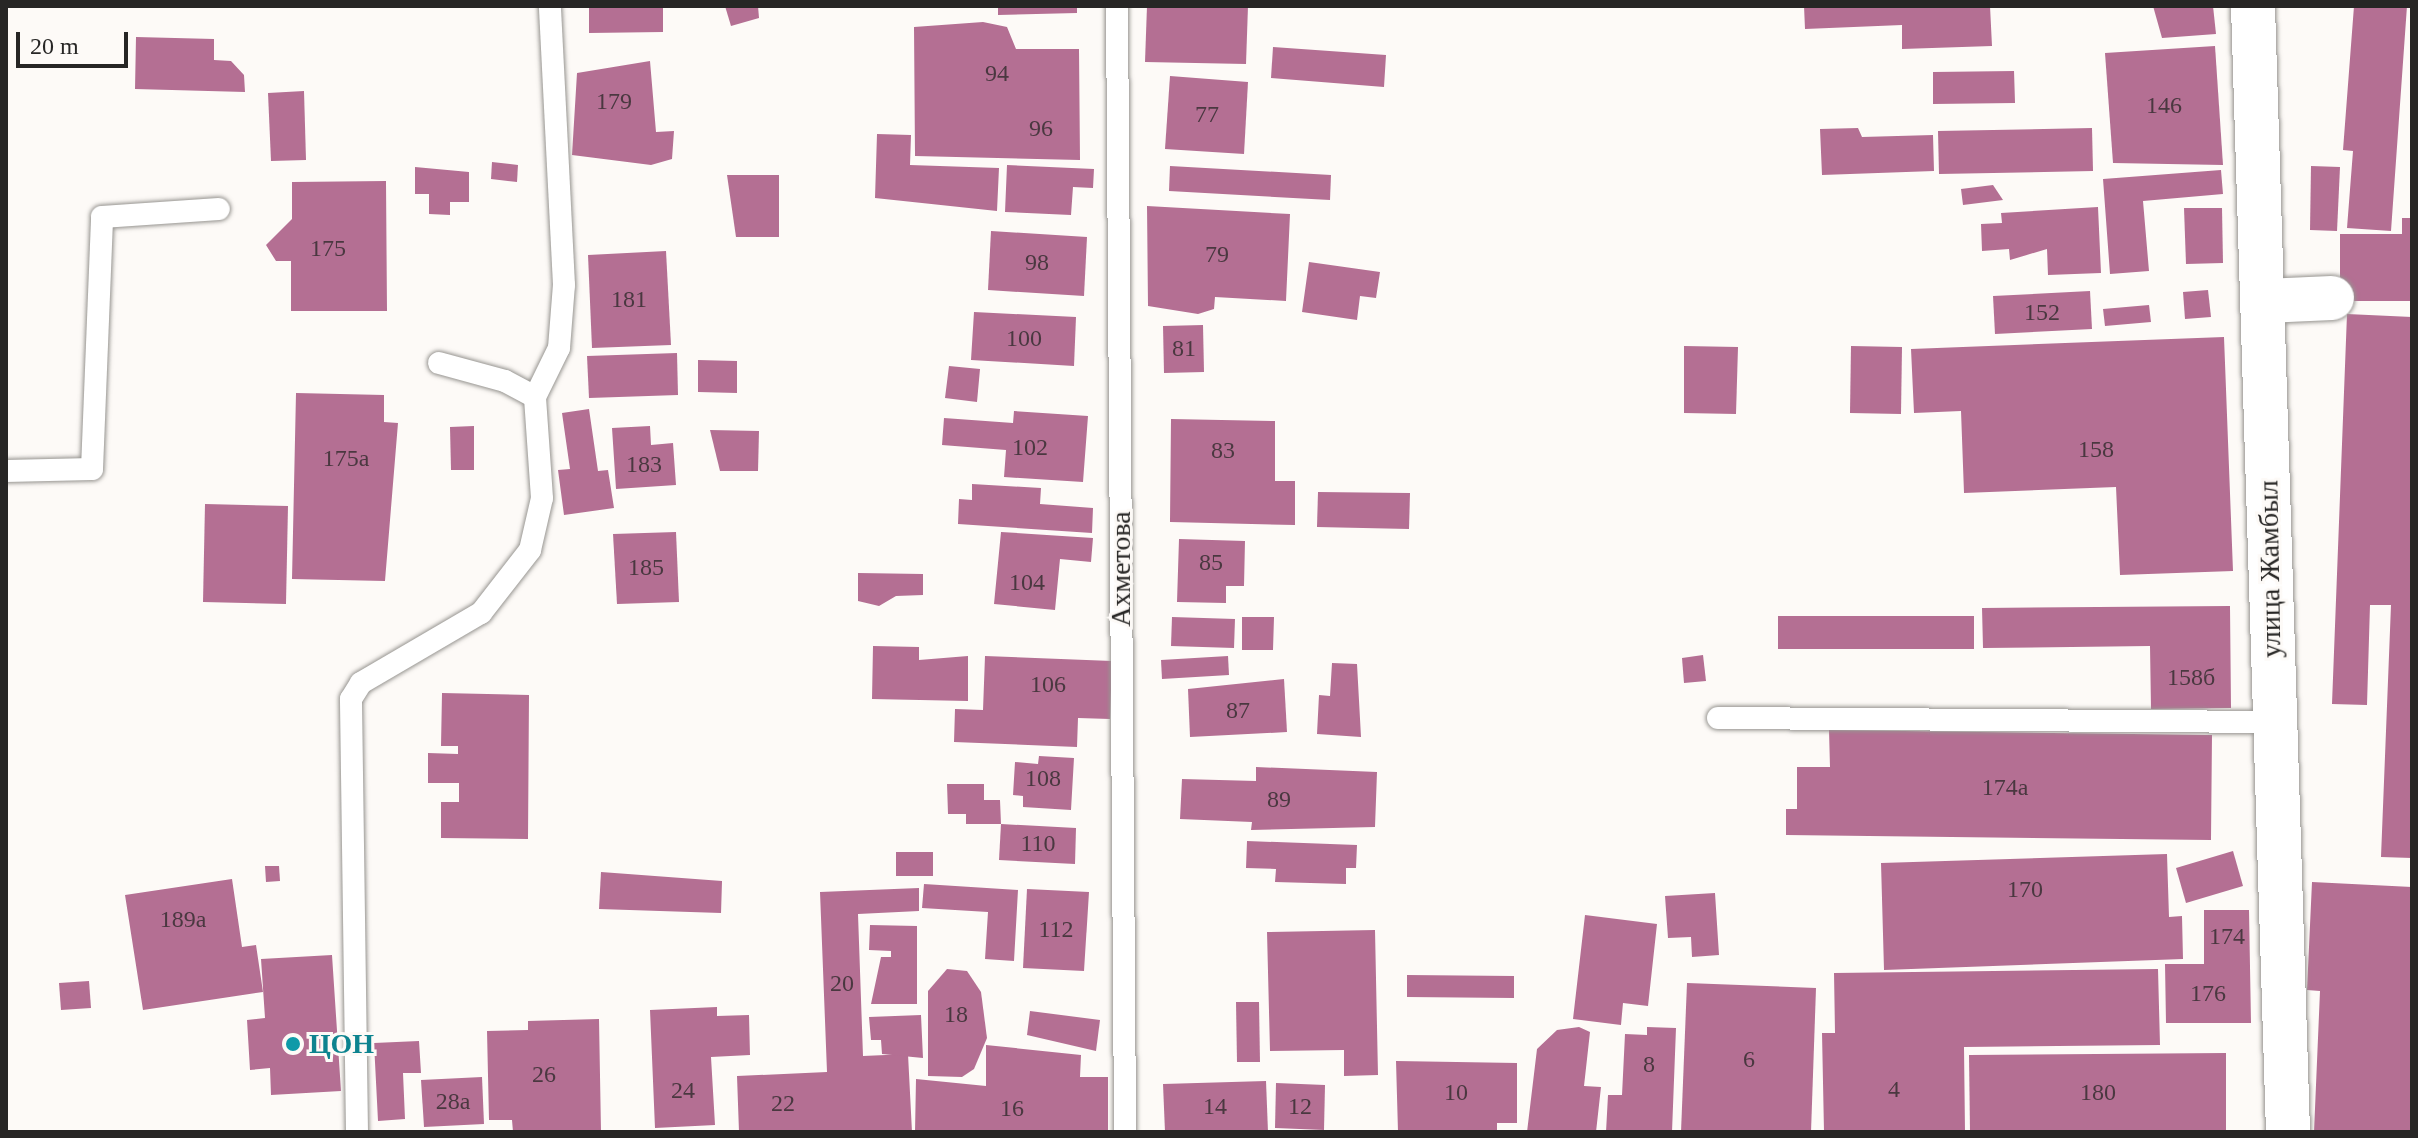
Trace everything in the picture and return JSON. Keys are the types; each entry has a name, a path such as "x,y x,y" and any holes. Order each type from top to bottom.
{"street":[{"name":"улица Жамбыл","path":"2253,6 2265,301 2272,722 2288,1132"},
{"path":"2265,301 2332,298"}],"lane":[{"path":"357,1132 351,699 361,683 481,613 513,579 542,498 535,397 559,348 564,285 550,6"},
{"name":"Ахметова","path":"1117,6 1125,1132"},
{"path":"6,471 92,469 102,217 219,209"},
{"path":"439,363 505,381 535,397"},
{"path":"1718,718 2272,722"}],"building":[{"path":"589,6 663,6 663,32 589,33"},
{"path":"725,6 758,6 759,18 731,26"},
{"path":"998,6 1077,6 1077,13 998,15"},
{"path":"1147,6 1248,6 1246,64 1145,62"},
{"path":"1804,6 1990,6 1992,46 1902,49 1902,25 1805,29"},
{"path":"2153,6 2213,6 2216,34 2162,38"},
{"path":"2354,6 2407,6 2391,231 2347,228 2353,151 2343,150"},
{"path":"983,22 1007,27 1016,49 1079,49 1080,160 915,156 914,27"},
{"path":"136,37 214,39 214,60 231,61 244,75 245,92 135,89"},
{"path":"2215,46 2223,165 2113,163 2105,53"},
{"path":"1273,47 1386,55 1384,87 1271,78"},
{"path":"650,61 656,132 674,131 672,159 651,165 572,155 577,73"},
{"path":"2014,71 2015,103 1933,104 1933,72"},
{"path":"1170,76 1248,82 1244,154 1165,149"},
{"path":"304,91 306,160 271,161 268,93"},
{"path":"1858,128 1862,137 1933,135 1934,171 1822,175 1820,129"},
{"path":"2092,128 2093,171 1939,174 1938,131"},
{"path":"877,134 911,135 910,165 999,168 997,211 875,198"},
{"path":"492,162 518,165 517,182 491,179"},
{"path":"1007,165 1094,169 1093,188 1073,187 1071,215 1005,212"},
{"path":"1170,166 1331,175 1330,200 1169,191"},
{"path":"2311,166 2340,167 2337,231 2310,230"},
{"path":"415,167 469,172 469,202 450,202 450,215 429,214 429,194 415,194"},
{"path":"2221,170 2223,194 2143,201 2149,271 2110,274 2103,179"},
{"path":"727,175 779,175 779,237 736,237"},
{"path":"386,181 387,311 291,311 291,261 276,261 266,245 292,219 292,182"},
{"path":"1993,185 2003,200 1963,205 1961,189"},
{"path":"1147,206 1290,214 1286,301 1215,297 1214,309 1198,314 1148,306"},
{"path":"2098,207 2101,273 2048,275 2047,249 2010,260 2009,249 1982,251 1981,224 2002,223 2001,213"},
{"path":"2184,208 2222,208 2223,263 2186,264"},
{"path":"2402,218 2412,218 2412,301 2340,301 2340,234 2402,234"},
{"path":"991,231 1087,237 1084,296 988,290"},
{"path":"666,251 671,345 592,348 588,255"},
{"path":"1309,262 1380,272 1376,298 1360,296 1357,320 1302,312"},
{"path":"2208,290 2211,317 2185,319 2183,292"},
{"path":"2090,291 2092,329 1995,334 1993,296"},
{"path":"2149,305 2151,322 2105,326 2103,309"},
{"path":"974,312 1076,317 1074,366 971,360"},
{"path":"2347,314 2412,317 2412,858 2381,857 2391,605 2370,605 2367,705 2332,704"},
{"path":"1203,325 1204,372 1164,373 1163,326"},
{"path":"2224,337 2233,571 2120,575 2116,487 1964,493 1961,411 1914,413 1911,349"},
{"path":"1684,346 1738,347 1736,414 1684,413"},
{"path":"1851,346 1902,347 1901,414 1850,413"},
{"path":"677,353 678,395 589,398 587,356"},
{"path":"698,360 737,361 737,393 698,392"},
{"path":"949,366 980,369 977,402 945,398"},
{"path":"296,393 384,395 384,422 398,423 385,581 292,579"},
{"path":"589,409 598,471 608,470 614,508 564,515 558,470 570,469 562,413"},
{"path":"1014,411 1088,416 1083,482 1004,477 1006,450 942,445 944,418 1013,423"},
{"path":"1171,419 1275,421 1275,481 1295,481 1295,525 1170,522"},
{"path":"474,426 474,470 451,470 450,427"},
{"path":"650,426 651,445 673,443 676,485 616,489 612,428"},
{"path":"710,430 759,431 758,471 720,471"},
{"path":"972,484 1041,488 1040,504 1093,508 1092,533 958,524 959,499 972,500"},
{"path":"1318,492 1410,493 1409,529 1317,527"},
{"path":"205,504 288,506 286,604 203,602"},
{"path":"676,532 679,602 617,604 613,534"},
{"path":"1001,532 1093,538 1091,562 1060,559 1055,610 994,604"},
{"path":"1179,539 1245,541 1244,586 1226,586 1226,603 1177,602"},
{"path":"858,573 923,574 923,595 896,596 879,606 858,601"},
{"path":"2230,606 2231,708 2151,709 2150,646 1983,648 1982,608"},
{"path":"1778,616 1974,616 1974,649 1778,649"},
{"path":"1172,617 1235,619 1234,648 1171,646"},
{"path":"1242,617 1274,617 1273,650 1242,650"},
{"path":"873,646 919,647 919,660 968,656 968,701 872,699"},
{"path":"1703,655 1706,681 1684,683 1682,658"},
{"path":"985,656 1112,661 1110,719 1078,718 1077,747 954,742 955,709 983,710"},
{"path":"1228,656 1229,675 1162,679 1161,660"},
{"path":"1332,663 1357,664 1361,737 1317,734 1319,695 1330,696"},
{"path":"1284,679 1287,732 1190,737 1188,689"},
{"path":"442,693 529,695 528,839 441,838 441,802 459,802 459,783 428,783 428,753 458,754 458,746 441,746"},
{"path":"1829,730 2212,735 2211,840 1786,835 1786,809 1797,809 1797,767 1830,767"},
{"path":"1039,756 1074,758 1071,810 1023,807 1023,796 1013,795 1015,762 1038,764"},
{"path":"1256,767 1377,772 1375,827 1251,830 1252,822 1180,819 1182,779 1256,781"},
{"path":"947,784 984,784 984,800 1000,800 1001,824 966,824 966,814 948,814"},
{"path":"1001,824 1076,828 1075,864 999,860"},
{"path":"1247,841 1357,845 1356,868 1346,868 1346,884 1275,882 1276,869 1246,868"},
{"path":"2233,851 2243,886 2186,903 2176,868"},
{"path":"896,852 933,852 933,876 896,876"},
{"path":"2167,854 2169,917 2182,916 2183,959 1884,970 1881,863"},
{"path":"265,866 279,866 280,881 266,882"},
{"path":"601,872 722,881 721,913 599,909"},
{"path":"232,879 242,947 256,945 263,992 143,1010 125,895"},
{"path":"2312,882 2412,887 2412,1132 2314,1132 2320,991 2307,990"},
{"path":"924,884 1018,890 1014,961 985,959 988,912 922,908"},
{"path":"919,888 919,911 858,914 863,1056 908,1054 912,1132 739,1132 737,1076 827,1072 820,892"},
{"path":"1027,889 1089,892 1084,971 1023,968"},
{"path":"1715,893 1719,955 1692,957 1691,937 1668,938 1665,896"},
{"path":"2204,910 2249,910 2251,1023 2166,1023 2165,964 2204,964"},
{"path":"1585,915 1657,924 1648,1006 1623,1003 1621,1025 1573,1019"},
{"path":"870,925 917,926 917,1004 871,1004 881,957 891,957 891,951 869,950"},
{"path":"1375,930 1378,1075 1344,1076 1344,1050 1270,1051 1267,932"},
{"name":"ЦОН","path":"332,955 341,1091 271,1095 270,1068 250,1070 247,1020 265,1018 261,959"},
{"path":"947,969 967,971 981,992 987,1038 974,1069 962,1077 928,1076 928,991"},
{"path":"2158,969 2160,1045 1964,1047 1965,1132 1824,1132 1822,1033 1835,1033 1834,973"},
{"path":"1407,975 1514,976 1514,998 1407,997"},
{"path":"89,981 91,1008 61,1010 59,983"},
{"path":"1687,983 1816,988 1811,1132 1681,1132"},
{"path":"1236,1002 1259,1002 1260,1062 1237,1062"},
{"path":"717,1007 717,1016 749,1015 750,1055 711,1057 715,1125 655,1128 650,1010"},
{"path":"1030,1011 1100,1020 1096,1051 1027,1035"},
{"path":"921,1015 923,1058 882,1054 881,1040 871,1040 869,1017"},
{"path":"599,1019 601,1132 513,1132 512,1120 489,1120 487,1031 528,1030 528,1021"},
{"path":"1579,1027 1590,1032 1584,1086 1601,1087 1596,1132 1527,1132 1537,1049 1557,1030"},
{"path":"1647,1027 1676,1028 1672,1132 1606,1132 1608,1095 1622,1095 1625,1034 1647,1035"},
{"path":"419,1041 421,1073 403,1073 405,1119 378,1121 374,1043"},
{"path":"986,1045 1081,1055 1080,1077 1108,1077 1108,1132 915,1132 916,1079 986,1086"},
{"path":"2226,1053 2226,1132 1970,1132 1969,1055"},
{"path":"1396,1061 1517,1063 1517,1123 1497,1123 1497,1132 1398,1132"},
{"path":"482,1077 484,1124 424,1127 421,1080"},
{"path":"1266,1081 1268,1132 1165,1132 1163,1084"},
{"path":"1276,1083 1325,1085 1324,1130 1275,1128"}],"place":[{"name":"ЦОН","path":"293,1044"}]}
